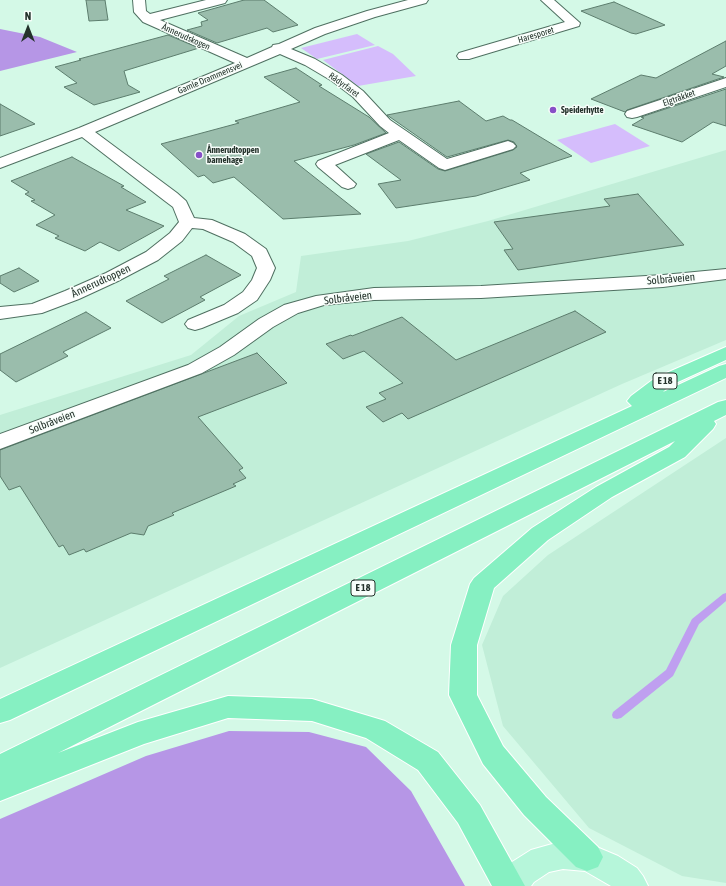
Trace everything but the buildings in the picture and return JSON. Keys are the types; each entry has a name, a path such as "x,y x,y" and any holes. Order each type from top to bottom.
{"highway":[{"name":"E 18","path":"612,422 662,382 726,353"},
{"name":"E 18","path":"0,712 394,527 612,422 726,370"},
{"name":"E 18","path":"0,768 722,409"},
{"name":"E 18","path":"587,858 535,806 493,755 463,695 464,645 483,584 540,534 604,492 677,452 722,409"},
{"path":"0,788 138,734 228,707 312,710 375,729 428,762 469,814 509,886"}],"main road":[{"path":"513,886 523,872 542,860 563,855 587,858 608,866 626,878 632,886"}],"street":[{"name":"Ånnerudskogen","path":"139,0 140,12 148,19 246,63"},
{"path":"148,19 221,0"},
{"name":"Gamle Drammensvei","path":"0,163 84,131 320,31 371,14 422,0"},
{"name":"Haresporet","path":"464,56 574,23 547,0"},
{"name":"Rådyrfaret","path":"278,48 310,62 337,78 358,94 385,123 445,165 508,146"},
{"name":"Elgtråkket","path":"632,114 726,82"},
{"path":"84,131 106,146 172,197 180,205 188,222 206,224 239,238 260,253 266,268 262,280 250,296 230,309 196,324"},
{"path":"348,184 324,164 400,134"},
{"name":"Ånnerudtoppen","path":"0,313 34,309 72,295 112,277 152,256 176,237 188,222"},
{"name":"Solbråveien","path":"0,442 195,368 227,351 266,323 291,309 323,300 374,294 481,292 655,281 726,274"}],"shaded area":[{"path":"0,29 40,37 77,52 0,71"},
{"path":"357,34 375,45 317,59 301,48"},
{"path":"378,46 393,54 416,76 358,86 323,60"},
{"path":"615,124 650,146 591,163 557,140"},
{"path":"726,150 726,340 622,384 0,668 0,415 191,355 239,316 296,292 301,256 408,241 488,221"},
{"path":"726,438 726,883 682,876 589,828 503,726 482,645 503,596 548,555"},
{"path":"229,731 309,732 366,747 411,791 465,886 0,886 0,819 146,756"}],"waterway":[{"path":"617,715 670,673 695,622 726,596"}],"place":[{"name":"Speiderhytte","path":"553,110"},
{"name":"Ånnerudtoppen barnehage","path":"199,155"}]}
